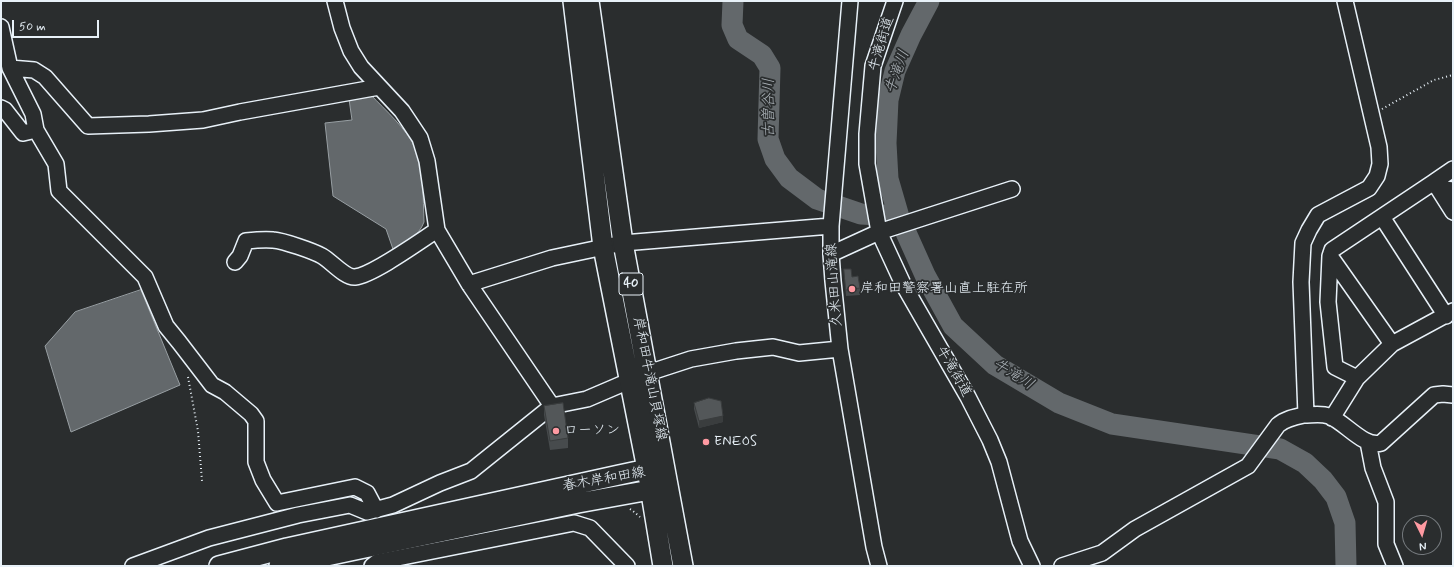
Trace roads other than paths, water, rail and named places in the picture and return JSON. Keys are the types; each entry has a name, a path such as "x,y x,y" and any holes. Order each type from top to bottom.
{"main road":[{"name":"岸和田牛滝山貝塚線","path":"573,1 603,247 647,470 663,566"},
{"name":"岸和田牛滝山貝塚線","path":"589,1 624,243 683,566"},
{"name":"春木岸和田線","path":"219,566 287,548 647,470 667,477"},
{"name":"春木岸和田線","path":"279,566 650,490 667,477"}],"street":[{"path":"335,1 342,28 351,51 361,67 402,111 420,138 427,161 437,230 469,284 552,406"},
{"name":"久米田山滝線","path":"850,1 832,220 831,254 840,349 874,547 879,566"},
{"name":"牛滝街道","path":"895,1 873,66 869,100 867,164 876,214 881,231 903,284 968,397 990,440 999,462 1020,541 1032,566"},
{"path":"1306,415 1301,282 1304,243 1309,230 1318,215 1369,188 1377,176 1380,164 1379,147 1345,1"},
{"path":"1,27 10,68 33,114 36,130 56,164 59,191 145,277 166,326 180,342 212,385 225,392 251,414 256,421 256,462 263,480 277,503 356,488 367,493 376,510"},
{"path":"10,68 34,70 45,78 88,126 203,120 379,87"},
{"path":"1,108 5,110 22,133 36,130"},
{"path":"1357,378 1335,367 1328,302 1330,256 1332,250 1453,169"},
{"path":"1434,182 1445,189 1453,190"},
{"path":"1434,182 1453,212"},
{"path":"831,254 881,231 1012,189"},
{"path":"1332,418 1357,378 1392,344 1450,314 1382,217"},
{"path":"469,284 552,258 624,243 832,220"},
{"path":"235,262 240,256 246,241 274,240 323,256 346,274 353,277 360,276 384,264 437,230"},
{"path":"1330,256 1392,344"},
{"path":"648,373 691,359 736,351 773,347 799,353 840,349"},
{"path":"133,566 209,538 298,515 350,505 367,512 393,505 440,483 471,471 552,406 587,399 629,381"},
{"path":"1062,566 1102,553 1135,529 1248,466 1278,425 1283,421 1296,416 1317,414 1332,418 1368,442 1376,444 1381,443 1434,395 1453,395"},
{"path":"1368,442 1374,468 1386,502 1386,544 1395,566"},
{"path":"372,566 376,562 574,523 590,528 627,566"}],"waterway":[{"name":"古曽谷川","path":"733,1 732,25 738,39 762,55 770,68 768,139 775,159 789,178 817,199 861,214 897,216"},
{"name":"牛滝川","path":"929,1 911,35 895,71 888,100 886,143 888,179 899,217 925,275 953,326 995,365 1059,403 1112,424 1280,449 1305,463 1323,480 1336,497 1345,523 1346,566"}],"place":[{"name":"岸和田警察署山直上駐在所","path":"852,289"},
{"name":"ローソン","path":"556,431"},
{"name":"ENEOS","path":"706,442"}]}
